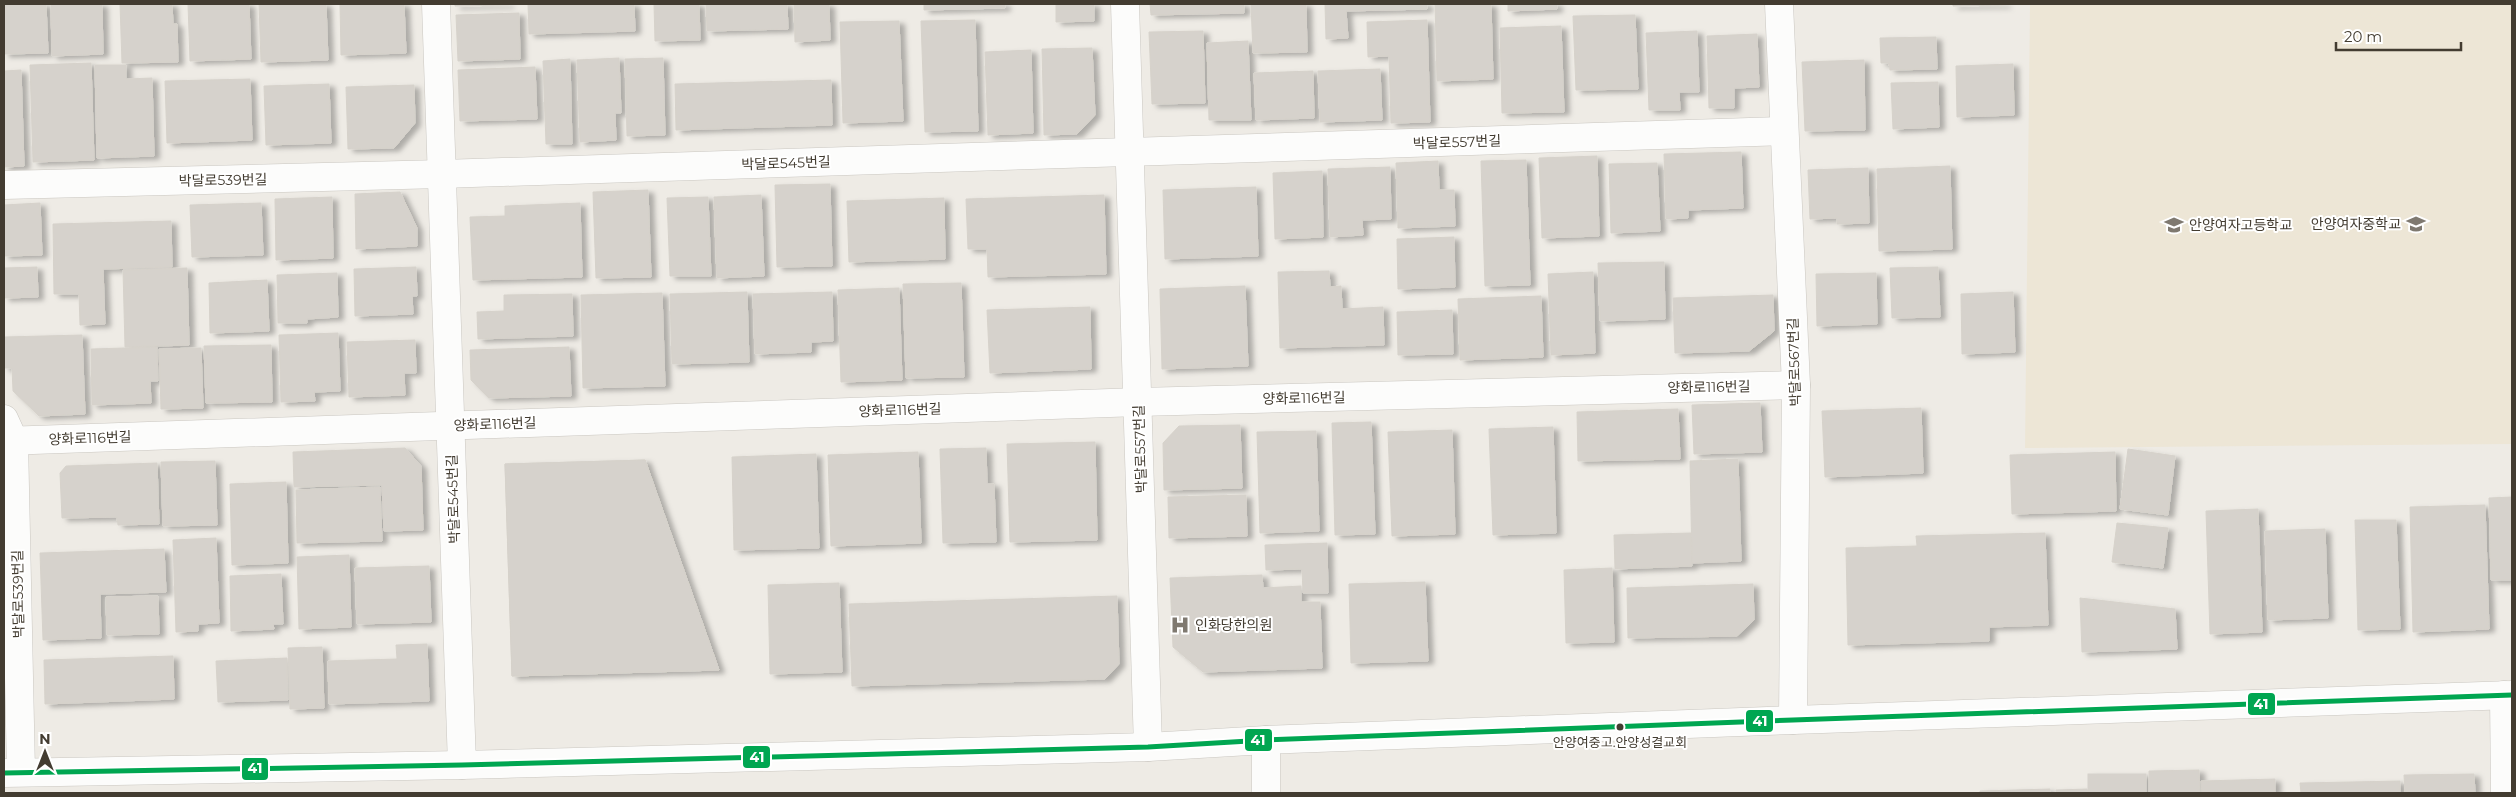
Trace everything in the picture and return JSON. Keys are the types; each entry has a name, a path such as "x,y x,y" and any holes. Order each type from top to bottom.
{"street":[{"name":"박달로545번길","path":"436,4 462,765"},
{"name":"박달로557번길","path":"1125,4 1139,402 1148,747"},
{"name":"박달로567번길","path":"1779,4 1796,385 1793,720"},
{"name":"박달로557번길","path":"1130,152 1784,131"},
{"name":"박달로545번길","path":"442,174 1130,152"},
{"name":"박달로539번길","path":"4,185 442,174"},
{"name":"양화로116번길","path":"7,433 450,425 1139,402 1796,385"},
{"name":"박달로539번길","path":"7,433 12,772"},
{"path":"12,772 177,782 462,765 1148,747 1266,740 2508,695 2505,793"},
{"path":"1266,740 1266,793"}],"shaded area":[{"name":"안양여자고등학교","path":"2030,4 2512,4 2512,444 2025,448"}],"building":[{"path":"4,4 46,4 48,53 4,54"},
{"path":"51,4 102,4 103,54 52,56"},
{"path":"120,4 172,4 173,24 177,24 178,62 122,63"},
{"path":"188,4 249,4 251,59 190,61"},
{"path":"259,4 326,4 328,60 261,62"},
{"path":"340,4 404,4 406,53 341,55"},
{"path":"455,4 509,4 509,5 455,6"},
{"path":"528,4 634,4 635,31 529,34"},
{"path":"654,4 699,4 700,40 655,41"},
{"path":"706,4 787,4 788,29 707,31"},
{"path":"794,4 829,4 830,40 795,42"},
{"path":"924,4 1005,4 1005,8 924,10"},
{"path":"1056,4 1094,4 1094,21 1056,22"},
{"path":"1150,4 1244,4 1244,13 1151,15"},
{"path":"1251,4 1306,4 1307,52 1253,53"},
{"path":"1325,4 1427,4 1427,9 1346,11 1348,38 1326,39"},
{"path":"1435,4 1491,4 1493,79 1437,81"},
{"path":"1508,4 1557,4 1557,9 1508,11"},
{"path":"1953,4 2005,4 2006,5 1953,6"},
{"path":"519,13 520,59 458,61 456,15"},
{"path":"1635,15 1638,89 1576,90 1573,16"},
{"path":"975,20 978,131 925,132 921,21"},
{"path":"1427,20 1430,122 1391,123 1389,56 1368,57 1367,22"},
{"path":"899,21 903,121 843,123 840,22"},
{"path":"1561,26 1564,112 1502,113 1500,28"},
{"path":"1203,31 1205,103 1152,104 1149,32"},
{"path":"1697,31 1699,92 1679,92 1680,110 1649,110 1646,33"},
{"path":"1757,34 1759,87 1734,88 1734,108 1709,108 1707,36"},
{"path":"1936,37 1937,69 1890,70 1889,63 1881,63 1880,38"},
{"path":"1248,41 1251,120 1209,120 1207,43"},
{"path":"1092,48 1095,115 1077,134 1044,135 1042,49"},
{"path":"1031,50 1033,133 988,135 985,52"},
{"path":"619,58 621,113 615,113 616,140 580,142 577,60"},
{"path":"663,58 665,135 627,136 625,59"},
{"path":"570,59 572,144 546,144 543,61"},
{"path":"1864,60 1865,130 1805,131 1802,62"},
{"path":"91,63 94,160 33,162 30,65"},
{"path":"2013,64 2014,115 1957,117 1956,66"},
{"path":"95,65 126,65 126,79 152,78 154,156 97,158"},
{"path":"535,67 537,119 460,121 458,70"},
{"path":"1380,69 1382,120 1320,122 1318,71"},
{"path":"21,70 24,166 4,167 4,71"},
{"path":"1313,71 1314,118 1256,120 1254,73"},
{"path":"250,79 252,140 167,143 165,81"},
{"path":"831,80 832,125 676,130 675,84"},
{"path":"1938,82 1939,127 1893,129 1891,83"},
{"path":"329,84 331,143 266,145 264,86"},
{"path":"414,85 415,123 394,148 348,149 346,87"},
{"path":"1741,152 1743,208 1688,210 1688,218 1666,219 1664,154"},
{"path":"1597,156 1599,236 1542,238 1539,158"},
{"path":"1526,160 1530,285 1485,286 1481,161"},
{"path":"1438,161 1439,190 1454,190 1455,226 1398,228 1396,163"},
{"path":"1657,163 1660,231 1611,233 1609,164"},
{"path":"1950,166 1952,249 1879,251 1877,169"},
{"path":"1390,167 1391,219 1362,220 1363,235 1330,237 1328,169"},
{"path":"1868,168 1869,223 1837,224 1837,218 1810,219 1808,170"},
{"path":"1322,171 1323,237 1275,239 1273,173"},
{"path":"830,184 832,266 777,267 775,185"},
{"path":"1256,187 1258,256 1165,259 1163,190"},
{"path":"648,190 651,277 596,278 593,192"},
{"path":"400,192 417,228 417,246 356,249 355,194"},
{"path":"761,195 764,276 717,278 714,197"},
{"path":"1104,195 1106,274 988,277 987,249 968,249 966,199"},
{"path":"332,197 333,258 276,260 275,199"},
{"path":"708,197 711,276 670,276 667,198"},
{"path":"944,198 945,259 849,262 847,201"},
{"path":"40,203 42,255 4,256 4,205"},
{"path":"261,203 263,255 192,257 190,205"},
{"path":"580,203 582,277 473,280 470,217 505,216 505,206"},
{"path":"171,221 172,267 103,269 105,324 80,325 79,294 54,294 53,224"},
{"path":"1454,237 1455,287 1398,289 1397,239"},
{"path":"1664,262 1665,319 1600,321 1598,263"},
{"path":"37,267 38,297 4,298 4,268"},
{"path":"416,267 417,296 412,296 413,314 355,316 354,269"},
{"path":"1938,267 1940,317 1892,318 1890,268"},
{"path":"187,268 189,345 125,347 123,270"},
{"path":"1329,271 1330,287 1341,286 1342,309 1383,307 1384,345 1280,348 1278,272"},
{"path":"1593,272 1595,353 1551,355 1548,274"},
{"path":"337,273 338,317 307,319 307,323 278,323 277,275"},
{"path":"1876,273 1877,324 1817,326 1816,274"},
{"path":"267,280 269,331 210,333 209,283"},
{"path":"961,283 964,377 906,378 903,284"},
{"path":"1245,286 1248,366 1162,369 1160,289"},
{"path":"899,288 902,380 841,382 838,290"},
{"path":"747,292 749,362 672,364 670,294"},
{"path":"832,292 833,341 811,342 811,352 755,354 753,294"},
{"path":"2013,292 2015,352 1962,354 1961,294"},
{"path":"662,293 665,386 583,388 581,295"},
{"path":"572,294 573,336 478,339 477,312 504,311 504,295"},
{"path":"1773,295 1774,331 1749,351 1675,353 1673,298"},
{"path":"1541,296 1543,357 1460,360 1458,299"},
{"path":"1090,307 1091,369 990,373 987,310"},
{"path":"1452,310 1453,354 1398,355 1397,312"},
{"path":"338,333 340,391 314,392 315,401 281,402 279,335"},
{"path":"82,335 85,414 39,416 13,391 12,368 4,368 4,337"},
{"path":"415,340 416,373 404,373 405,395 349,397 347,342"},
{"path":"271,345 272,402 206,403 204,346"},
{"path":"157,347 158,381 150,381 151,403 92,405 91,349"},
{"path":"569,347 571,396 489,398 471,380 470,350"},
{"path":"201,348 203,408 161,409 159,349"},
{"path":"1760,403 1762,452 1694,454 1692,405"},
{"path":"1921,408 1923,473 1825,477 1822,411"},
{"path":"1678,409 1680,459 1578,461 1577,412"},
{"path":"1371,422 1375,534 1335,535 1332,423"},
{"path":"1240,425 1242,488 1164,490 1163,443 1179,426"},
{"path":"1553,427 1556,533 1493,535 1489,429"},
{"path":"1452,430 1455,534 1392,536 1388,432"},
{"path":"1316,431 1319,531 1260,533 1257,432"},
{"path":"1095,442 1097,540 1010,542 1007,444"},
{"path":"405,448 421,466 423,530 384,531 382,485 294,487 293,452"},
{"path":"986,448 987,484 994,484 996,542 943,543 940,449"},
{"path":"2128,449 2175,456 2168,515 2120,509"},
{"path":"918,452 921,543 831,546 828,455"},
{"path":"2115,452 2116,511 2012,514 2010,455"},
{"path":"816,454 819,548 734,550 732,457"},
{"path":"1738,459 1741,561 1692,563 1690,461"},
{"path":"645,460 719,670 512,676 505,464"},
{"path":"645,460 719,670 512,676 505,464"},
{"path":"215,461 217,525 163,526 161,462"},
{"path":"157,463 159,524 118,525 117,517 62,518 60,473 66,466"},
{"path":"286,482 288,563 232,565 230,484"},
{"path":"380,487 382,541 297,543 296,490"},
{"path":"1246,495 1247,536 1169,538 1168,497"},
{"path":"2512,497 2512,580 2491,580 2489,498"},
{"path":"2485,505 2489,629 2413,632 2410,507"},
{"path":"2258,509 2262,632 2210,634 2206,511"},
{"path":"2355,520 2396,520 2400,629 2358,630"},
{"path":"2117,523 2168,528 2163,568 2112,562"},
{"path":"2325,529 2328,618 2268,620 2265,531"},
{"path":"1691,533 1692,566 1615,569 1614,535"},
{"path":"2045,533 2048,625 1989,627 1989,641 1848,645 1846,548 1917,546 1916,536"},
{"path":"216,538 219,623 198,624 198,631 176,632 173,540"},
{"path":"1327,543 1328,593 1303,593 1302,569 1266,570 1265,545"},
{"path":"164,549 166,592 100,594 101,638 43,640 40,553"},
{"path":"349,555 351,627 299,629 297,557"},
{"path":"429,566 431,622 357,624 355,568"},
{"path":"1612,568 1614,642 1566,643 1564,570"},
{"path":"281,574 283,624 273,624 274,629 231,631 230,576"},
{"path":"1262,575 1263,588 1301,586 1301,602 1320,602 1322,668 1203,672 1173,647 1170,578"},
{"path":"1425,582 1428,661 1351,663 1349,584"},
{"path":"839,583 842,672 770,674 768,585"},
{"path":"1753,584 1754,620 1737,636 1628,638 1627,588"},
{"path":"158,596 159,634 107,635 106,597"},
{"path":"1117,596 1119,664 1105,679 852,686 849,604"},
{"path":"2080,598 2175,609 2177,649 2082,652"},
{"path":"427,644 429,701 329,704 328,661 397,659 396,645"},
{"path":"322,647 324,708 290,709 288,648"},
{"path":"173,656 174,699 45,704 44,660"},
{"path":"287,658 288,700 218,702 216,661"},
{"path":"2199,770 2200,793 2149,793 2149,771"},
{"path":"2088,774 2146,774 2146,793 2088,793"},
{"path":"2474,774 2475,793 2405,793 2404,775"},
{"path":"2275,779 2275,793 2202,793 2201,781"},
{"path":"2400,781 2400,793 2301,793 2300,783"},
{"path":"2050,789 2050,793 1980,793 1980,791"},
{"path":"2087,789 2088,793 2056,793 2056,790"}],"transit line":[{"name":"41","path":"4,773 462,765 1148,747 1266,740 2512,695"}],"place":[{"name":"안양여자중학교","path":"2416,224"},
{"name":"안양여자고등학교","path":"2174,225"},
{"name":"인화당한의원","path":"1180,625"},
{"name":"안양여중고.안양성결교회","path":"1620,727"}]}
